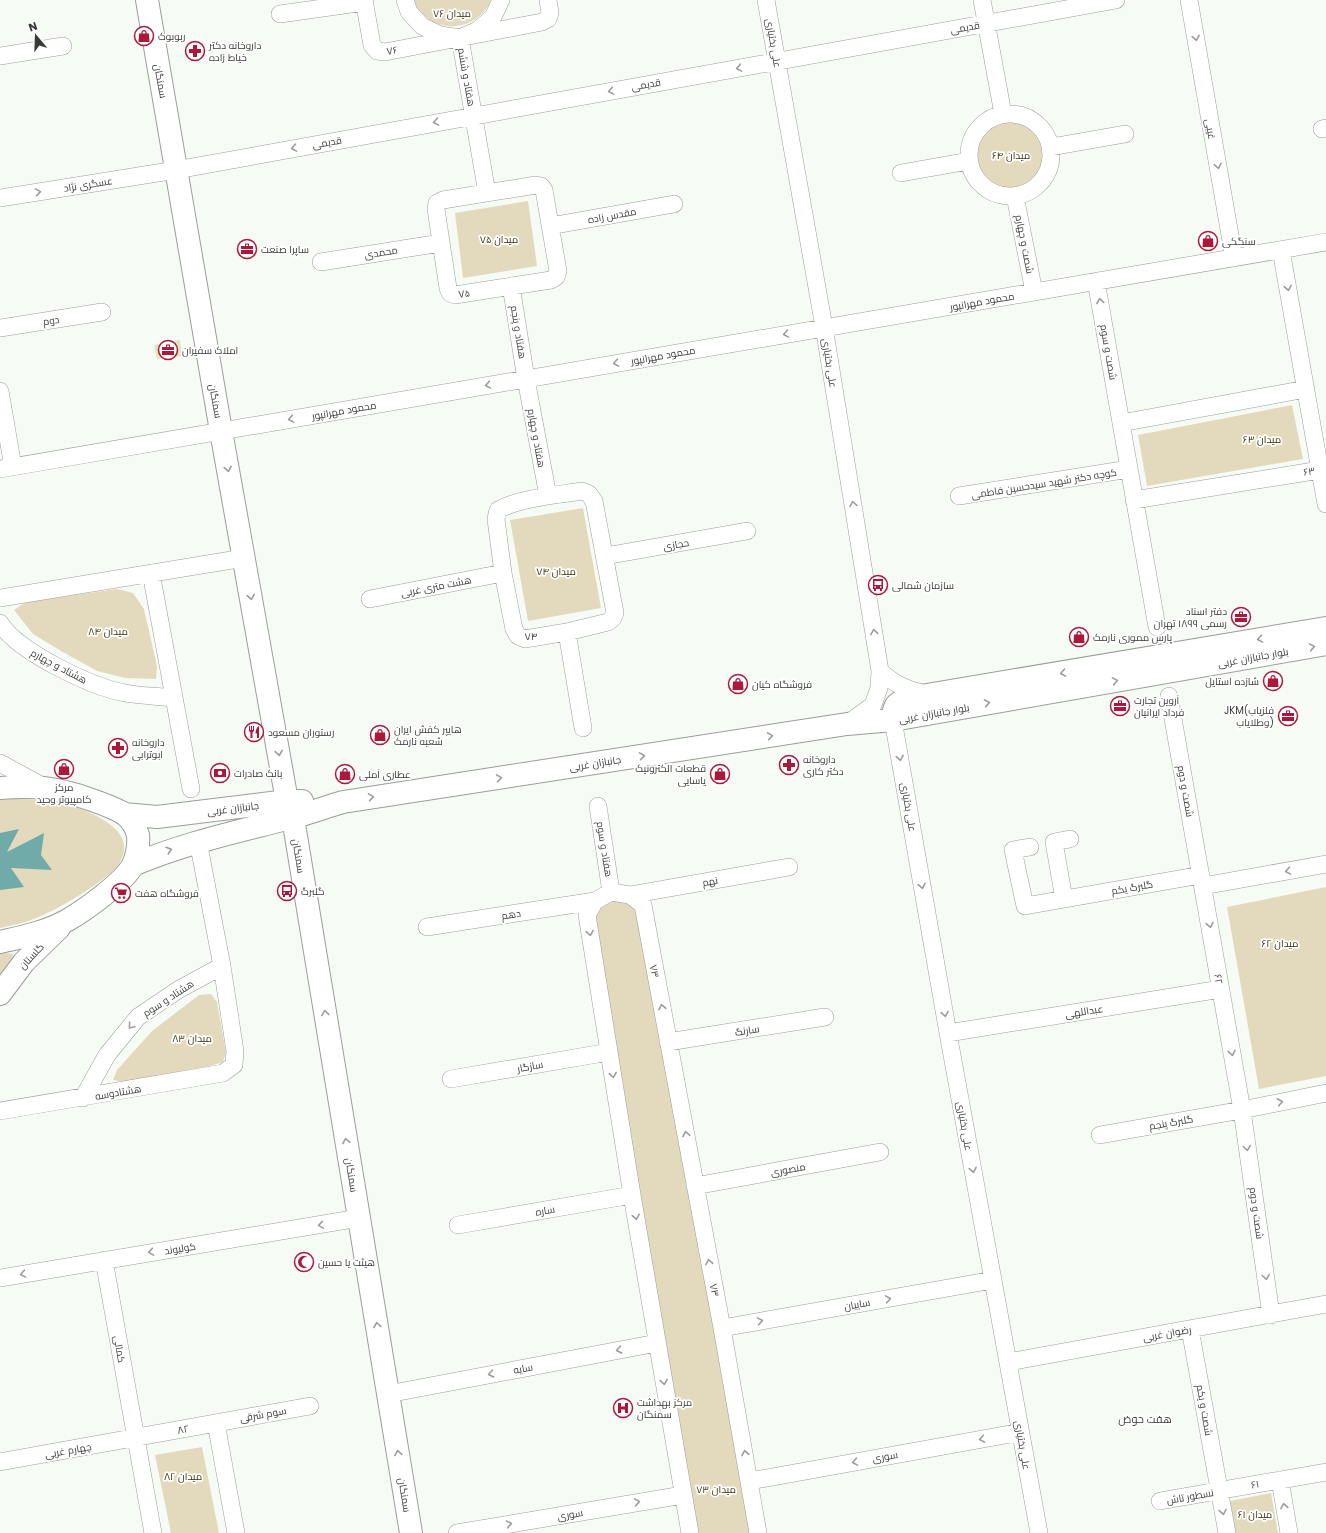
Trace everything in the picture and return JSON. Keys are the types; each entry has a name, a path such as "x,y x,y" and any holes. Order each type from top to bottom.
{"main road":[{"name":"سمنگان","path":"147,0 221,431 290,809 411,1533"},
{"name":"بلوار جانبازان غربی","path":"1326,628 909,698 898,703 893,710 893,720 1326,644"},
{"name":"جانبازان غربی","path":"124,814 158,817 290,809 847,724 893,720"},
{"path":"0,788 44,787 105,804 124,814 136,828 139,842 133,864 123,878 99,898 66,921 36,934 0,942"},
{"name":"جانبازان غربی","path":"133,864 290,809"},
{"name":"گلستان","path":"0,994 24,962 66,921"}],"street":[{"name":"۷۶","path":"405,0 409,12 422,26 440,35 460,38 478,30 493,16 501,0"},
{"name":"۷۶","path":"364,1 372,45 377,51 385,52 548,19 550,12 548,0"},
{"name":"علی بختیاری","path":"766,0 824,327 880,671"},
{"path":"982,0 1004,114"},
{"name":"قدیمی","path":"176,170 1116,0"},
{"name":"غیبی","path":"1189,0 1234,258"},
{"path":"280,14 364,1"},
{"name":"هفتاد و ششم","path":"460,38 474,115"},
{"path":"0,56 63,46"},
{"path":"1014,113 1027,117 1038,124 1047,134 1051,147 1052,160 1048,173 1040,184 1029,192 1015,196 1001,196 988,190 977,181 970,168 968,154 971,140 978,128 989,119 1004,114 1014,113"},
{"path":"474,115 487,193"},
{"path":"1051,147 1125,134"},
{"path":"901,173 969,161"},
{"name":"عسگری نژاد","path":"0,198 176,170"},
{"name":"۷۵","path":"536,185 541,186 544,190 550,226 558,271 556,277 551,280 455,295 450,293 436,208 438,203 443,200 536,185"},
{"name":"شصت و چهارم","path":"1015,196 1034,292"},
{"name":"مقدس زاده","path":"550,226 674,204"},
{"name":"محمدی","path":"321,262 441,242"},
{"name":"محمود مهرانپور","path":"7,468 1326,242"},
{"path":"1157,627 1121,423 1306,389 1281,250"},
{"name":"شصت و سوم","path":"1096,281 1121,423"},
{"name":"هفتاد و پنجم","path":"511,286 526,379"},
{"name":"دوم","path":"0,328 102,312"},
{"name":"هفتاد و چهارم","path":"526,379 548,496"},
{"name":"۶۳","path":"1134,500 1320,470 1320,436 1306,389"},
{"path":"0,391 7,468"},
{"name":"کوچه دکتر شهید سیدحسین فاطمی","path":"960,496 1129,469"},
{"path":"1320,470 1326,504"},
{"name":"۷۴","path":"582,492 589,494 594,501 605,556 615,613 613,618 608,622 567,632 525,638 518,636 514,630 503,573 496,519 498,510 506,506 548,496 582,492"},
{"name":"حجازی","path":"605,556 747,532"},
{"path":"0,598 244,558"},
{"path":"151,573 191,789"},
{"name":"هشت متری غربی","path":"370,599 503,573"},
{"name":"هشتاد و چهارم","path":"0,623 23,647 82,680 124,693 174,698"},
{"path":"567,632 583,728"},
{"path":"880,671 890,680 904,688 929,695"},
{"name":"جانبازان غربی","path":"847,724 873,705 879,688 880,671"},
{"name":"شصت و دوم","path":"1169,696 1202,881"},
{"name":"علی بختیاری","path":"893,720 1039,1533"},
{"path":"0,763 44,787"},
{"name":"هفتاد و سوم","path":"598,806 611,892"},
{"path":"1064,899 1054,842 1070,839"},
{"path":"198,841 222,966"},
{"name":"گلبرگ یکم","path":"1030,847 1013,850 1025,906 1064,899 1202,881"},
{"path":"1202,881 1326,864"},
{"name":"نهم","path":"630,895 789,868"},
{"name":"۶۲","path":"1202,881 1242,1110"},
{"path":"630,895 611,892 595,901 587,914 632,1195 690,1533"},
{"name":"۷۳","path":"630,895 643,905 722,1328 758,1533"},
{"name":"دهم","path":"427,927 595,901"},
{"name":"هشتادوسه","path":"0,1111 223,1073 234,1065 235,1051 222,966"},
{"name":"هشتاد و سوم","path":"83,1098 107,1055 138,1018 178,990 222,966"},
{"name":"عبداللهی","path":"948,1033 1221,989"},
{"name":"سارنگ","path":"668,1042 825,1017"},
{"name":"سازگار","path":"451,1079 609,1052"},
{"path":"1242,1110 1326,1093"},
{"name":"شصت و دوم","path":"1242,1110 1271,1315"},
{"name":"گلبرگ پنجم","path":"1100,1135 1242,1110"},
{"name":"منصوری","path":"695,1186 880,1152"},
{"name":"ساره","path":"458,1225 632,1195"},
{"name":"کولیوند","path":"0,1278 359,1218"},
{"name":"کمالی","path":"104,1260 136,1437"},
{"name":"سایبان","path":"722,1328 993,1280"},
{"name":"رضوان غربی","path":"1008,1362 1326,1304"},
{"name":"شصت و یکم","path":"1190,1329 1219,1491"},
{"name":"سایه","path":"388,1394 657,1343"},
{"name":"سوم شرقی","path":"216,1423 310,1406"},
{"path":"216,1423 236,1533"},
{"name":"۸۲","path":"136,1437 216,1423"},
{"name":"سوری","path":"750,1481 1021,1432"},
{"path":"136,1437 153,1533"},
{"name":"چهارم غربی","path":"0,1462 136,1437"},
{"name":"۶۱","path":"1219,1491 1326,1472"},
{"path":"1280,1480 1289,1533"},
{"path":"1219,1491 1227,1533"},
{"name":"نسطور تاش","path":"1160,1501 1219,1491"},
{"name":"سوری","path":"457,1533 683,1495"}],"green space":[{"name":"میدان ۷۶","path":"413,0 491,0 484,11 475,20 464,25 452,26 440,25 429,20 420,11"},
{"name":"میدان ۶۴","path":"1011,119 1031,125 1041,135 1047,155 1041,175 1031,185 1011,191 991,185 981,175 975,155 981,135 991,125"},
{"name":"میدان ۷۵","path":"528,201 537,266 463,278 455,213"},
{"name":"میدان ۶۳","path":"1292,405 1303,459 1147,486 1138,435"},
{"name":"میدان ۷۴","path":"583,508 601,608 528,621 510,520"},
{"name":"میدان ۸۴","path":"117,589 133,593 144,609 157,666 156,679 125,678 97,671 33,634 14,610 26,602"},
{"path":"12,798 66,804 84,810 104,820 119,833 123,841 124,852 120,863 114,870 83,893 36,918 0,928 0,800"},
{"name":"میدان ۶۲","path":"1326,887 1326,1076 1259,1089 1227,907"},
{"name":"میدان ۷۳","path":"611,892 643,905 758,1533 690,1533 587,915"},
{"path":"0,952 13,954 11,964 0,976"},
{"name":"میدان ۸۳","path":"211,994 217,1002 226,1053 223,1062 210,1066 123,1082 113,1080 117,1070 152,1031 199,995"},
{"name":"میدان ۸۲","path":"202,1447 219,1533 171,1533 155,1455"},
{"name":"میدان ۶۱","path":"1271,1493 1278,1533 1236,1533 1230,1501"}],"water":[{"path":"19,829 7,852 44,833 41,855 52,870 11,868 24,887 0,890 0,833"}],"building":[{"name":"املاک سفیران","path":"180,340 182,356 157,359 154,345"}],"place":[{"name":"ربوبوک","path":"144,36"},
{"name":"داروخانه دکتر خیاط زاده","path":"195,51"},
{"name":"سنگکی","path":"1208,241"},
{"name":"ساپرا صنعت","path":"247,249"},
{"name":"املاک سفیران","path":"168,350"},
{"name":"سازمان شمالی","path":"878,585"},
{"name":"دفتر اسناد رسمی ۱۸۹۹ تهران","path":"1241,617"},
{"name":"پارس مموری نارمک","path":"1079,637"},
{"name":"شازده استایل","path":"1273,681"},
{"name":"فروشگاه کیان","path":"738,684"},
{"name":"آروین تجارت فرداد ایرانیان","path":"1120,706"},
{"name":"JKM(فلزیاب وطلایاب)","path":"1288,716"},
{"name":"رستوران مسعود","path":"254,732"},
{"name":"هایپر کفش ایران شعبه نارمک","path":"380,735"},
{"name":"داروخانه ابوترابی","path":"118,748"},
{"name":"داروخانه دکتر کاری","path":"789,765"},
{"name":"مرکز کامپیوتر وحید","path":"64,769"},
{"name":"بانک صادرات","path":"220,773"},
{"name":"عطاری آملی","path":"345,774"},
{"name":"قطعات الکترونیک یاسایی","path":"720,774"},
{"name":"گلبرگ","path":"287,891"},
{"name":"فروشگاه هفت","path":"121,893"},
{"name":"هیئت یا حسین","path":"304,1262"},
{"name":"مرکز بهداشت سمنگان","path":"623,1408"}],"district":[{"name":"هفت حوض","path":"1145,1419"}]}
